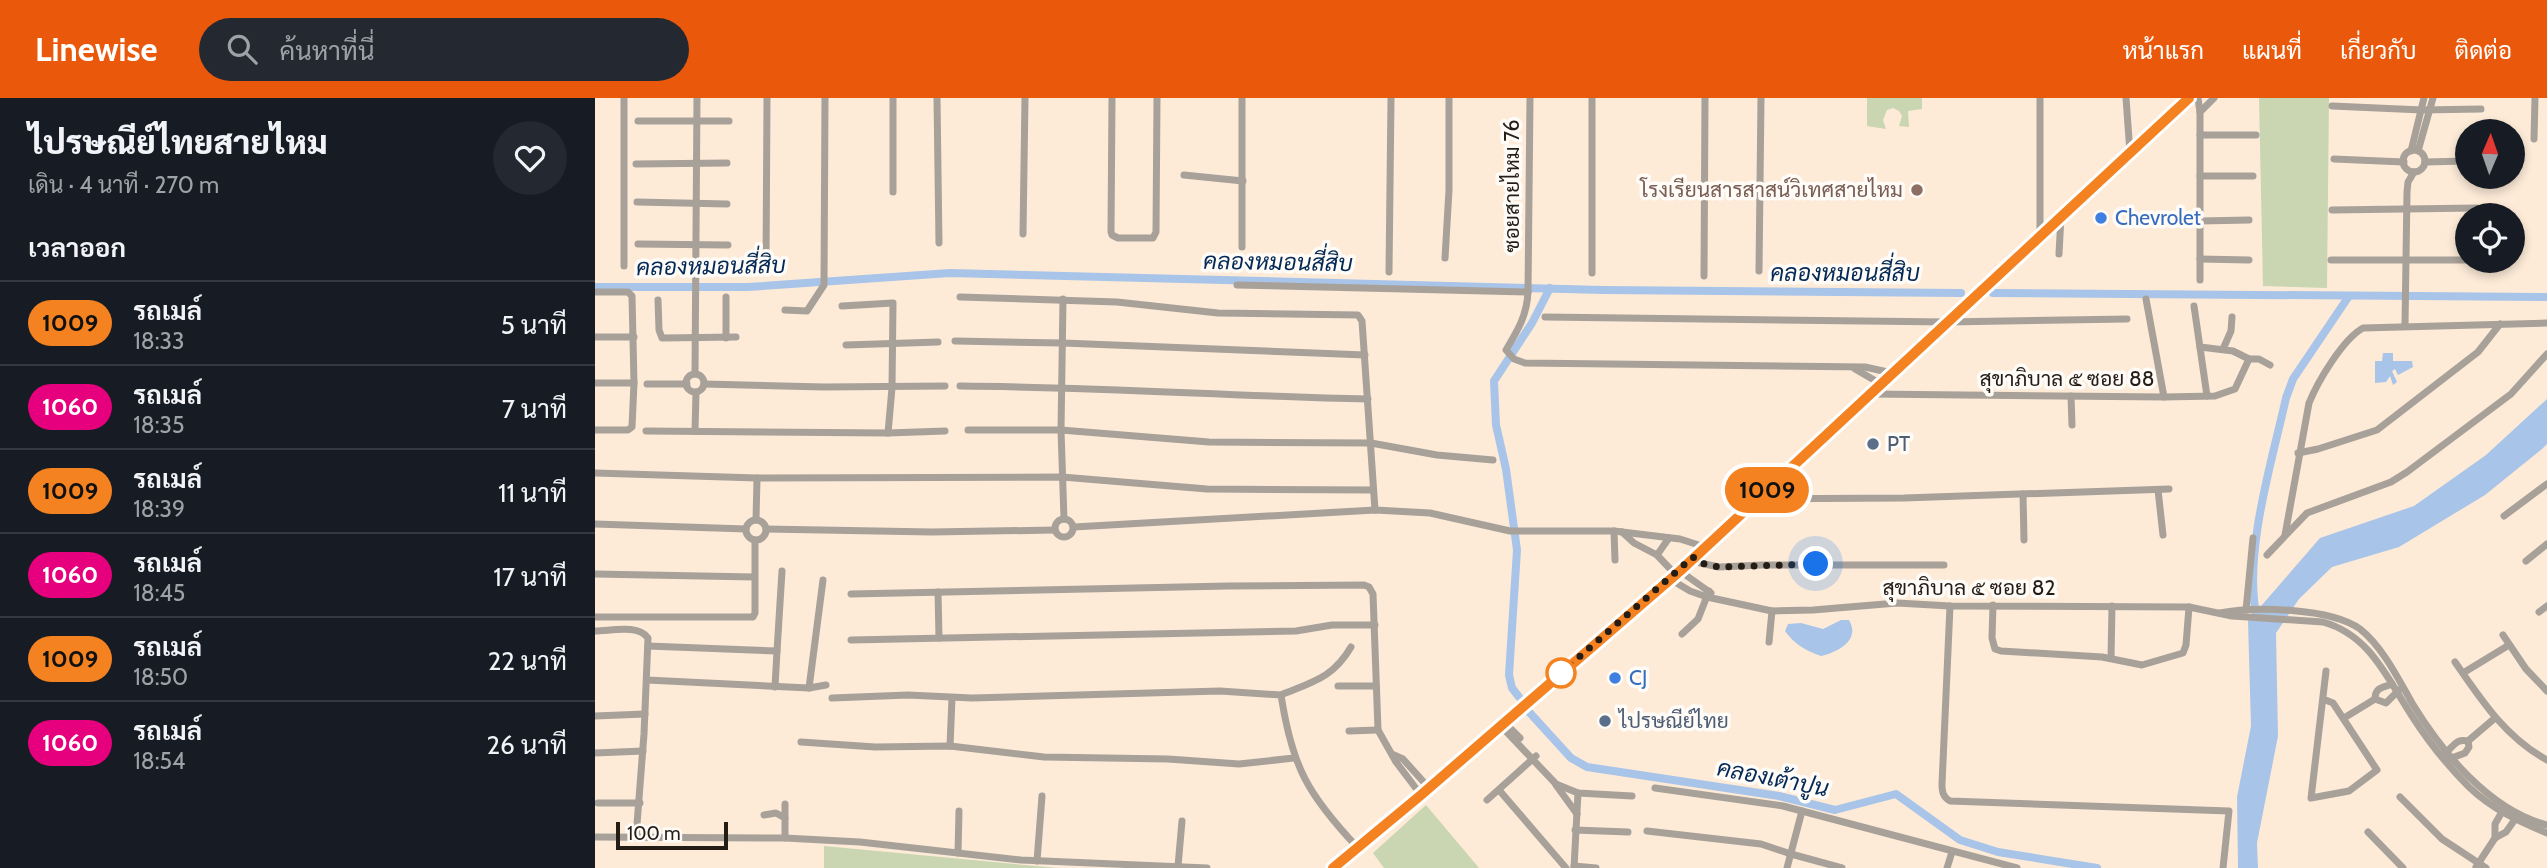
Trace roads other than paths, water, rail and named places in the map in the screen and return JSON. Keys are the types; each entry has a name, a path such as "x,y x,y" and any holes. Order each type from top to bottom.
{"main road":[{"path":"1333,868 1425,792 1675,575 2189,98"}],"street":[{"path":"624,98 624,266"},
{"path":"695,374 697,98"},
{"path":"766,266 767,98"},
{"path":"785,310 807,311 824,285 825,98"},
{"path":"893,98 893,192"},
{"path":"937,98 939,243"},
{"path":"1023,234 1025,98"},
{"path":"1111,98 1111,232 1118,238 1153,238 1156,232 1157,98"},
{"path":"1242,98 1243,247"},
{"path":"1389,272 1391,98"},
{"path":"1445,258 1449,190 1449,98"},
{"name":"ซอยสายไหม 76","path":"1530,98 1528,290 1526,313 1506,350 1511,356 1525,363 1851,368"},
{"path":"1592,98 1592,273"},
{"path":"1704,276 1705,98"},
{"path":"1759,271 1761,98"},
{"path":"2040,98 2040,235"},
{"path":"2126,98 2130,153"},
{"path":"2198,98 2200,280"},
{"path":"2200,112 2214,98"},
{"path":"2424,98 2427,110"},
{"path":"2415,151 2433,98"},
{"path":"2534,139 2535,98"},
{"path":"2332,106 2481,109"},
{"path":"638,121 730,121"},
{"path":"2200,135 2256,135"},
{"path":"2404,162 2407,153 2415,151 2425,157 2422,169 2414,172 2408,182 2405,325"},
{"path":"2334,159 2404,162"},
{"path":"2425,162 2455,161"},
{"path":"2404,162 2409,170 2414,172"},
{"path":"636,164 727,163"},
{"path":"1184,175 1243,181"},
{"path":"2200,176 2253,176"},
{"path":"637,202 727,204"},
{"path":"2332,210 2455,208"},
{"path":"2059,254 2060,216"},
{"path":"2200,221 2249,220"},
{"path":"638,244 728,245"},
{"path":"2200,259 2249,260"},
{"path":"2331,260 2455,260"},
{"path":"1237,285 1528,290"},
{"path":"595,292 628,292 633,300 634,337 633,425 628,430 595,429"},
{"path":"960,297 1117,302 1218,313 1358,315 1362,321 1375,510"},
{"path":"726,298 726,338"},
{"path":"1063,299 1061,430 1064,519"},
{"name":"สุขาภิบาล ๕ ซอย 88","path":"1869,394 2164,397 2146,299"},
{"path":"658,300 659,330 662,338 736,337"},
{"path":"842,306 893,303 893,388 888,433"},
{"path":"2194,306 2207,396"},
{"path":"1545,317 1948,321 2127,319"},
{"path":"2223,349 2231,331 2232,317"},
{"path":"2285,535 2298,453 2313,393 2353,334 2363,328 2405,325 2547,323"},
{"path":"2298,453 2377,430 2478,352 2500,324"},
{"path":"595,337 634,337"},
{"path":"955,341 1364,355"},
{"path":"846,345 938,342"},
{"path":"2200,346 2223,349 2249,359 2259,359 2270,365"},
{"path":"2267,555 2307,513 2399,478 2500,403 2547,354"},
{"path":"2164,397 2224,394 2235,389 2249,359"},
{"path":"1851,368 1872,367 1892,373"},
{"path":"1851,368 1881,384"},
{"path":"695,374 703,378 704,384 702,390 696,392 690,391 687,384 689,377 695,374"},
{"path":"595,383 634,383"},
{"path":"647,384 687,384"},
{"path":"704,384 893,388 945,386"},
{"path":"960,386 1061,387 1175,394 1368,400"},
{"path":"695,431 696,392"},
{"path":"2071,396 2072,425"},
{"path":"968,430 1061,430 1209,442 1371,443 1437,455 1493,460"},
{"path":"646,431 945,431"},
{"path":"595,473 757,478 1062,477 1207,489 1373,490"},
{"path":"756,520 757,478"},
{"path":"2504,516 2547,484"},
{"path":"1757,499 2169,489"},
{"path":"2158,490 2162,535"},
{"path":"2023,494 2024,540"},
{"path":"2291,506 2307,513"},
{"path":"1074,527 1375,510 1430,513 1513,532 1618,531 1680,538 1705,547"},
{"path":"1064,519 1070,520 1074,527 1066,537 1055,530 1056,523 1064,519"},
{"path":"755,540 748,536 746,529 749,523 756,520 762,522 766,529"},
{"path":"595,524 746,529"},
{"path":"766,529 919,532 1055,530"},
{"path":"755,540 763,537 766,529"},
{"path":"1618,531 1657,555 1675,575"},
{"path":"1615,560 1618,531"},
{"path":"1657,555 1669,538"},
{"path":"2246,612 2253,538"},
{"path":"595,617 750,618 755,613 755,540"},
{"path":"2526,561 2547,544"},
{"path":"1693,557 1700,563 1719,567 1944,565"},
{"path":"775,687 782,571"},
{"path":"595,573 754,577"},
{"name":"สุขาภิบาล ๕ ซอย 82","path":"1675,575 1721,599 1772,611 1897,603 1950,606 2189,607 2220,613 2308,612 2333,617 2360,629 2388,662 2397,686"},
{"name":"สุขาภิบาล ๕ ซอย 82","path":"1675,575 1690,591 1708,594"},
{"path":"809,688 823,579"},
{"path":"851,594 1356,584 1369,587 1373,594 1375,625 1378,730 1396,762 1425,792"},
{"path":"937,592 939,638"},
{"path":"1682,634 1698,619 1708,594"},
{"path":"1993,605 1992,638 1995,649 2111,658 2142,665 2183,653 2189,607"},
{"path":"1950,606 1942,784 1945,798 1950,801 2229,811 2223,868"},
{"path":"2111,658 2112,606"},
{"path":"2539,612 2547,606"},
{"path":"1769,642 1772,611"},
{"name":"สุขาภิบาล ๕ ซอย 82","path":"2246,612 2335,626 2360,640 2420,715 2447,756 2503,809 2547,833"},
{"path":"851,640 1296,631 1332,625 1375,625"},
{"path":"595,631 640,631 647,635 647,680 636,837"},
{"path":"2503,635 2526,668 2547,691"},
{"path":"2463,673 2509,645"},
{"path":"648,646 777,651"},
{"path":"832,698 908,695 952,698 1220,691 1281,695 1337,668 1351,647"},
{"path":"2455,662 2495,718 2525,748 2546,757"},
{"path":"2323,699 2330,700 2344,718 2377,770 2349,791 2311,797 2326,671"},
{"path":"647,680 809,688 826,685"},
{"path":"1338,686 1376,686"},
{"path":"2375,699 2379,688 2397,686"},
{"path":"2375,699 2386,703 2397,686"},
{"path":"1281,695 1286,733 1305,781 1320,804 1358,848"},
{"path":"950,746 952,698"},
{"path":"2344,718 2375,699"},
{"path":"595,716 645,714"},
{"path":"2447,756 2457,741 2468,741 2495,718"},
{"path":"1503,724 1556,784 1577,814"},
{"path":"1349,731 1378,730"},
{"path":"2447,756 2465,753 2469,747 2468,741"},
{"path":"801,742 875,747 950,746 1044,757 1168,759 1239,764 1294,758"},
{"path":"595,753 643,751"},
{"path":"1487,800 1535,760"},
{"path":"1556,784 1578,793 1632,796"},
{"path":"1655,788 1768,803 2017,868"},
{"path":"1499,790 1571,867 1596,868"},
{"path":"1571,867 1578,793"},
{"path":"1037,861 1042,796"},
{"path":"2400,797 2441,839 2480,867 2495,838 2495,824 2503,809"},
{"path":"598,803 640,803"},
{"path":"785,804 785,838"},
{"path":"958,853 959,811"},
{"path":"1787,868 1802,811"},
{"path":"764,815 776,813 785,818"},
{"path":"2495,838 2507,832 2517,817"},
{"name":"สุขาภิบาล ๕ ซอย 82","path":"2517,817 2547,824"},
{"path":"1178,866 1182,821"},
{"path":"1576,830 1628,832"},
{"path":"1647,831 1761,844 1842,868"},
{"path":"2368,832 2403,868"},
{"path":"595,837 785,838 860,842 1037,861 1207,868"},
{"path":"1947,868 1952,852"}],"water":[{"path":"2383,353 2393,353 2393,361 2412,361 2413,367 2398,375 2395,369 2392,371 2397,382 2393,385 2390,376 2386,382 2375,383 2375,361 2382,361"},
{"path":"2547,399 2547,444 2542,449 2485,495 2399,547 2332,567 2299,599 2276,633 2278,736 2257,843 2258,868 2238,868 2237,797 2251,726 2248,621 2320,538 2414,506 2486,455"},
{"path":"1841,620 1849,620 1852,627 1850,639 1834,652 1821,656 1792,640 1785,631 1788,624 1801,623 1823,629"}],"waterway":[{"name":"คลองหมอนสี่สิบ","path":"595,287 748,287 950,273 1604,290 1961,293"},
{"name":"คลองเต้าปูน","path":"1519,697 1512,688 1509,675 1517,550 1506,469 1496,425 1494,381 1532,323 1550,288"},
{"name":"คลองหมอนสี่สิบ","path":"1993,293 2547,297"},
{"path":"2256,614 2254,563 2261,506 2286,398 2293,379 2349,296"},
{"name":"คลองเต้าปูน","path":"1530,713 1571,758 1587,767 1779,796 1835,810 1896,794 1960,840 1998,852 2097,868"}],"place":[{"name":"โรงเรียนสารสาสน์วิเทศสายไหม","path":"1917,190"},
{"name":"Chevrolet","path":"2101,218"},
{"name":"PT","path":"1873,444"},
{"name":"CJ","path":"1615,678"},
{"name":"ไปรษณีย์ไทย","path":"1605,721"}]}
